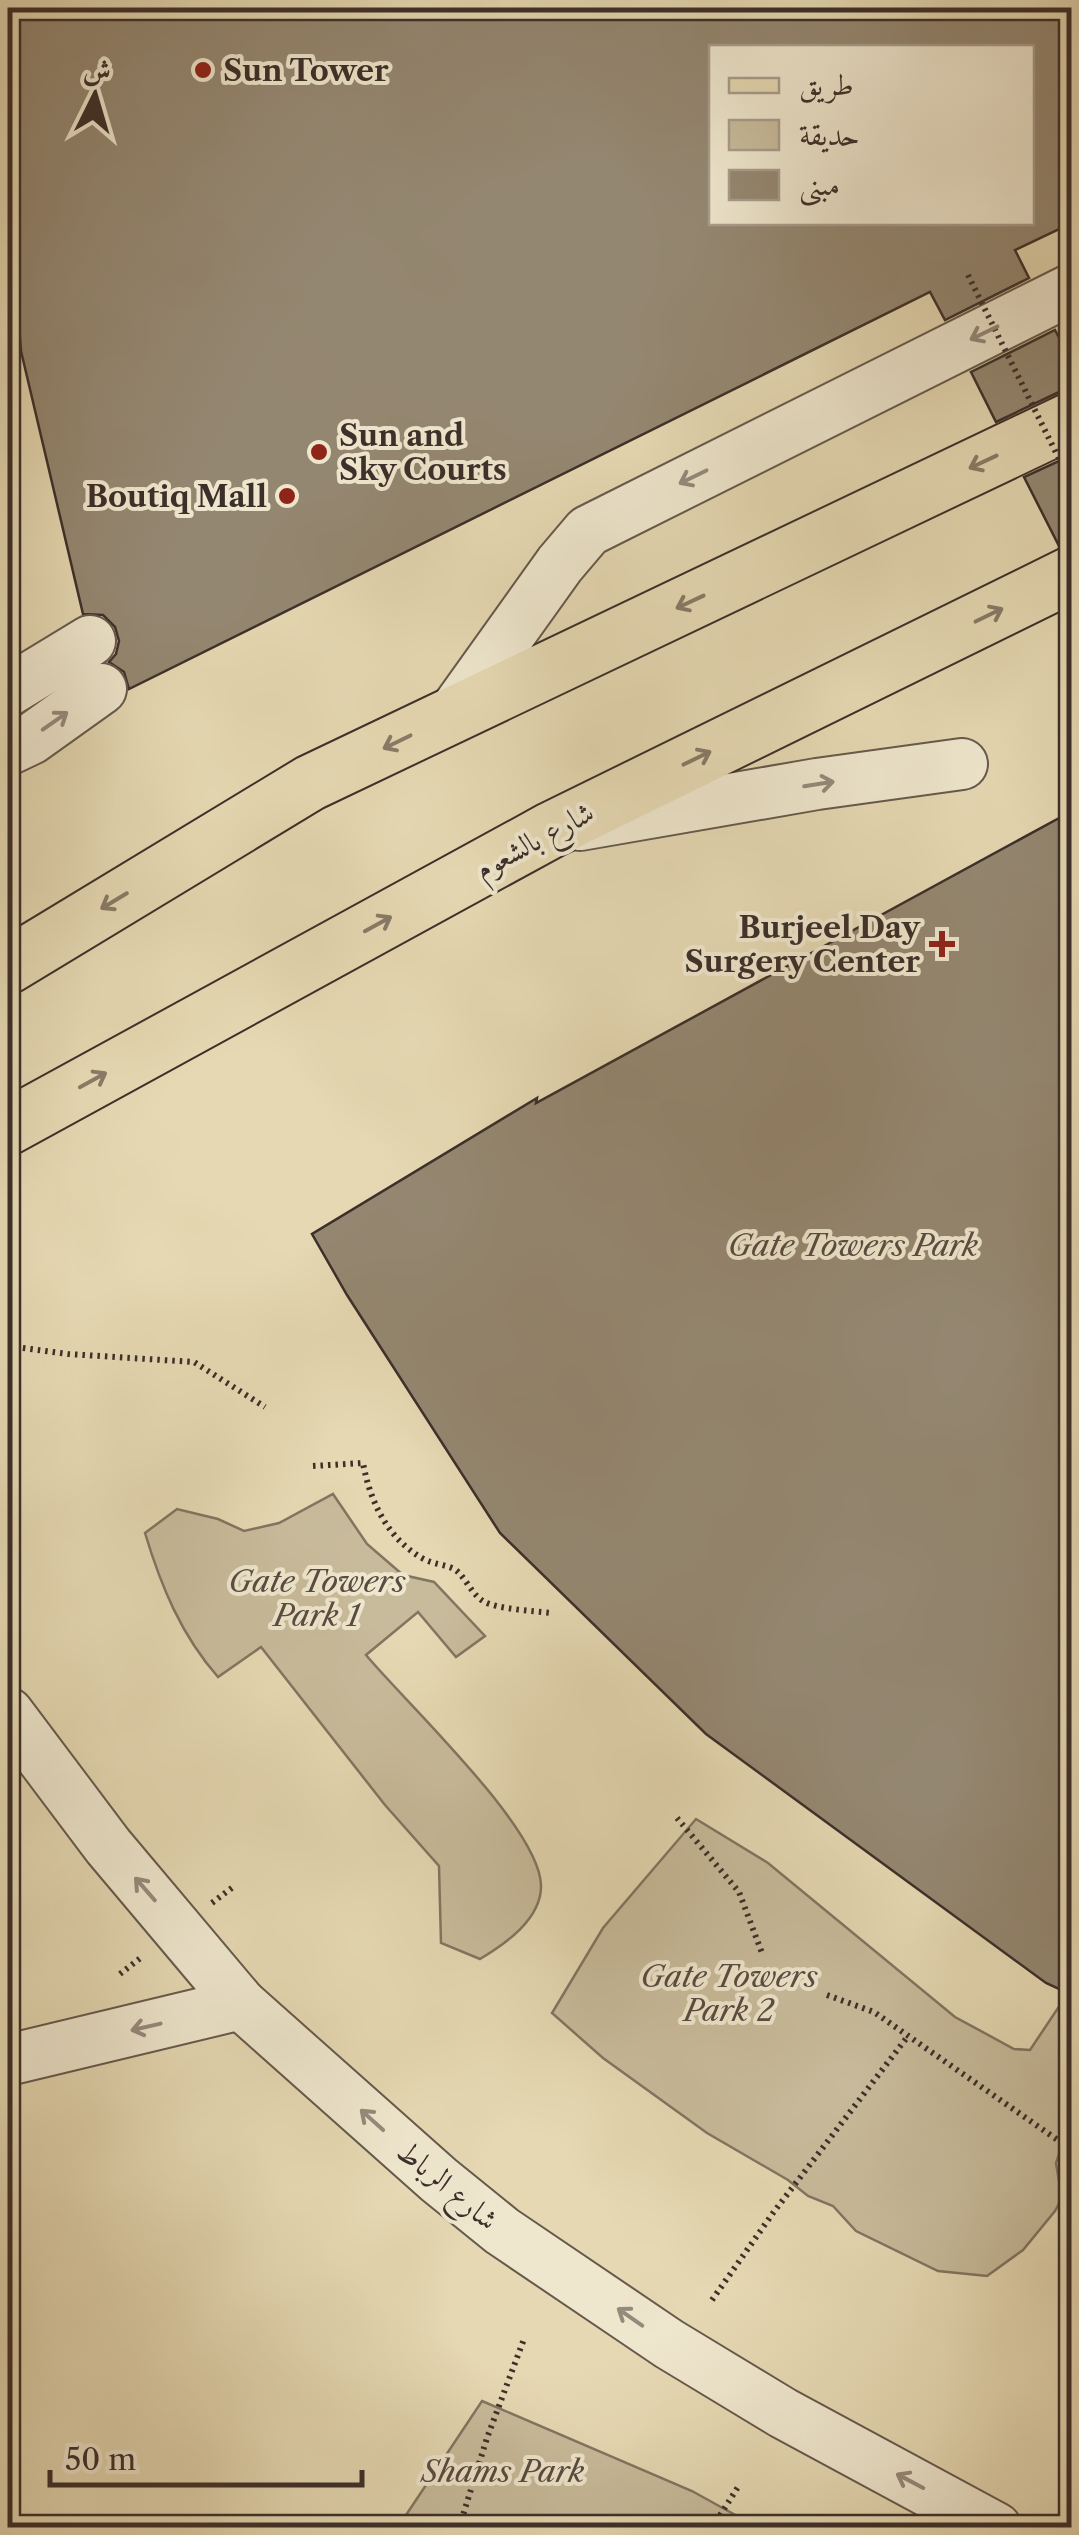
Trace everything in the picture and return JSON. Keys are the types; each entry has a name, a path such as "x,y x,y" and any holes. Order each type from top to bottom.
{"main road":[{"path":"8,966 310,783 1072,420"},
{"name":"شارع بالشعوم","path":"8,1127 550,830 1072,574"}],"street":[{"path":"452,715 588,531 1072,289"},
{"path":"8,691 90,641"},
{"path":"8,750 101,689"},
{"path":"550,830 818,784 962,764"},
{"name":"شارع الرباط","path":"8,1713 108,1846 241,2004 439,2180 502,2231 669,2344 767,2403 996,2528"},
{"path":"8,2060 241,2004"}],"path":[{"path":"968,275 1072,484"},
{"path":"8,1346 194,1362 265,1407"},
{"path":"313,1466 363,1464 378,1511 410,1550 423,1559 454,1568 485,1603 551,1613"},
{"path":"677,1818 739,1892 762,1953"},
{"path":"827,1995 874,2012 1072,2150"},
{"path":"712,2300 908,2036"},
{"path":"459,2528 524,2340"},
{"path":"712,2528 738,2488"}],"green space":[{"name":"Gate Towers Park 1","path":"333,1494 367,1544 403,1575 434,1582 485,1636 456,1657 418,1612 366,1655 468,1766 535,1860 541,1885 535,1909 511,1938 480,1959 441,1943 439,1866 385,1805 261,1647 218,1677 205,1661 174,1609 145,1533 177,1509 218,1519 244,1531 279,1523"},
{"name":"Gate Towers Park 2","path":"696,1819 768,1863 955,2017 1014,2049 1030,2050 1064,1999 1071,2002 1071,2119 1056,2163 1062,2198 1023,2250 987,2276 938,2271 856,2231 833,2206 808,2196 707,2133 603,2058 552,2013 603,1928"},
{"name":"Shams Park","path":"482,2401 692,2491 757,2527 398,2527"}],"building":[{"name":"Boutiq Mall","path":"8,8 1072,8 1072,223 1015,250 1029,278 945,320 930,292 129,689 124,672 109,662 119,641 115,627 103,615 83,614 21,351 8,179"},
{"path":"1055,330 1072,362 1072,389 996,422 971,372"},
{"path":"1072,455 1072,543 1059,546 1024,477"},
{"path":"1072,811 1072,1995 1046,1983 706,1734 500,1533 312,1234 537,1098 536,1103"}],"place":[{"name":"Sun Tower","path":"203,70"},
{"name":"Sun and Sky Courts","path":"319,452"},
{"name":"Boutiq Mall","path":"287,496"},
{"name":"Burjeel Day Surgery Center","path":"942,944"}],"park label":[{"name":"Gate Towers Park","path":"853,1245"}]}
